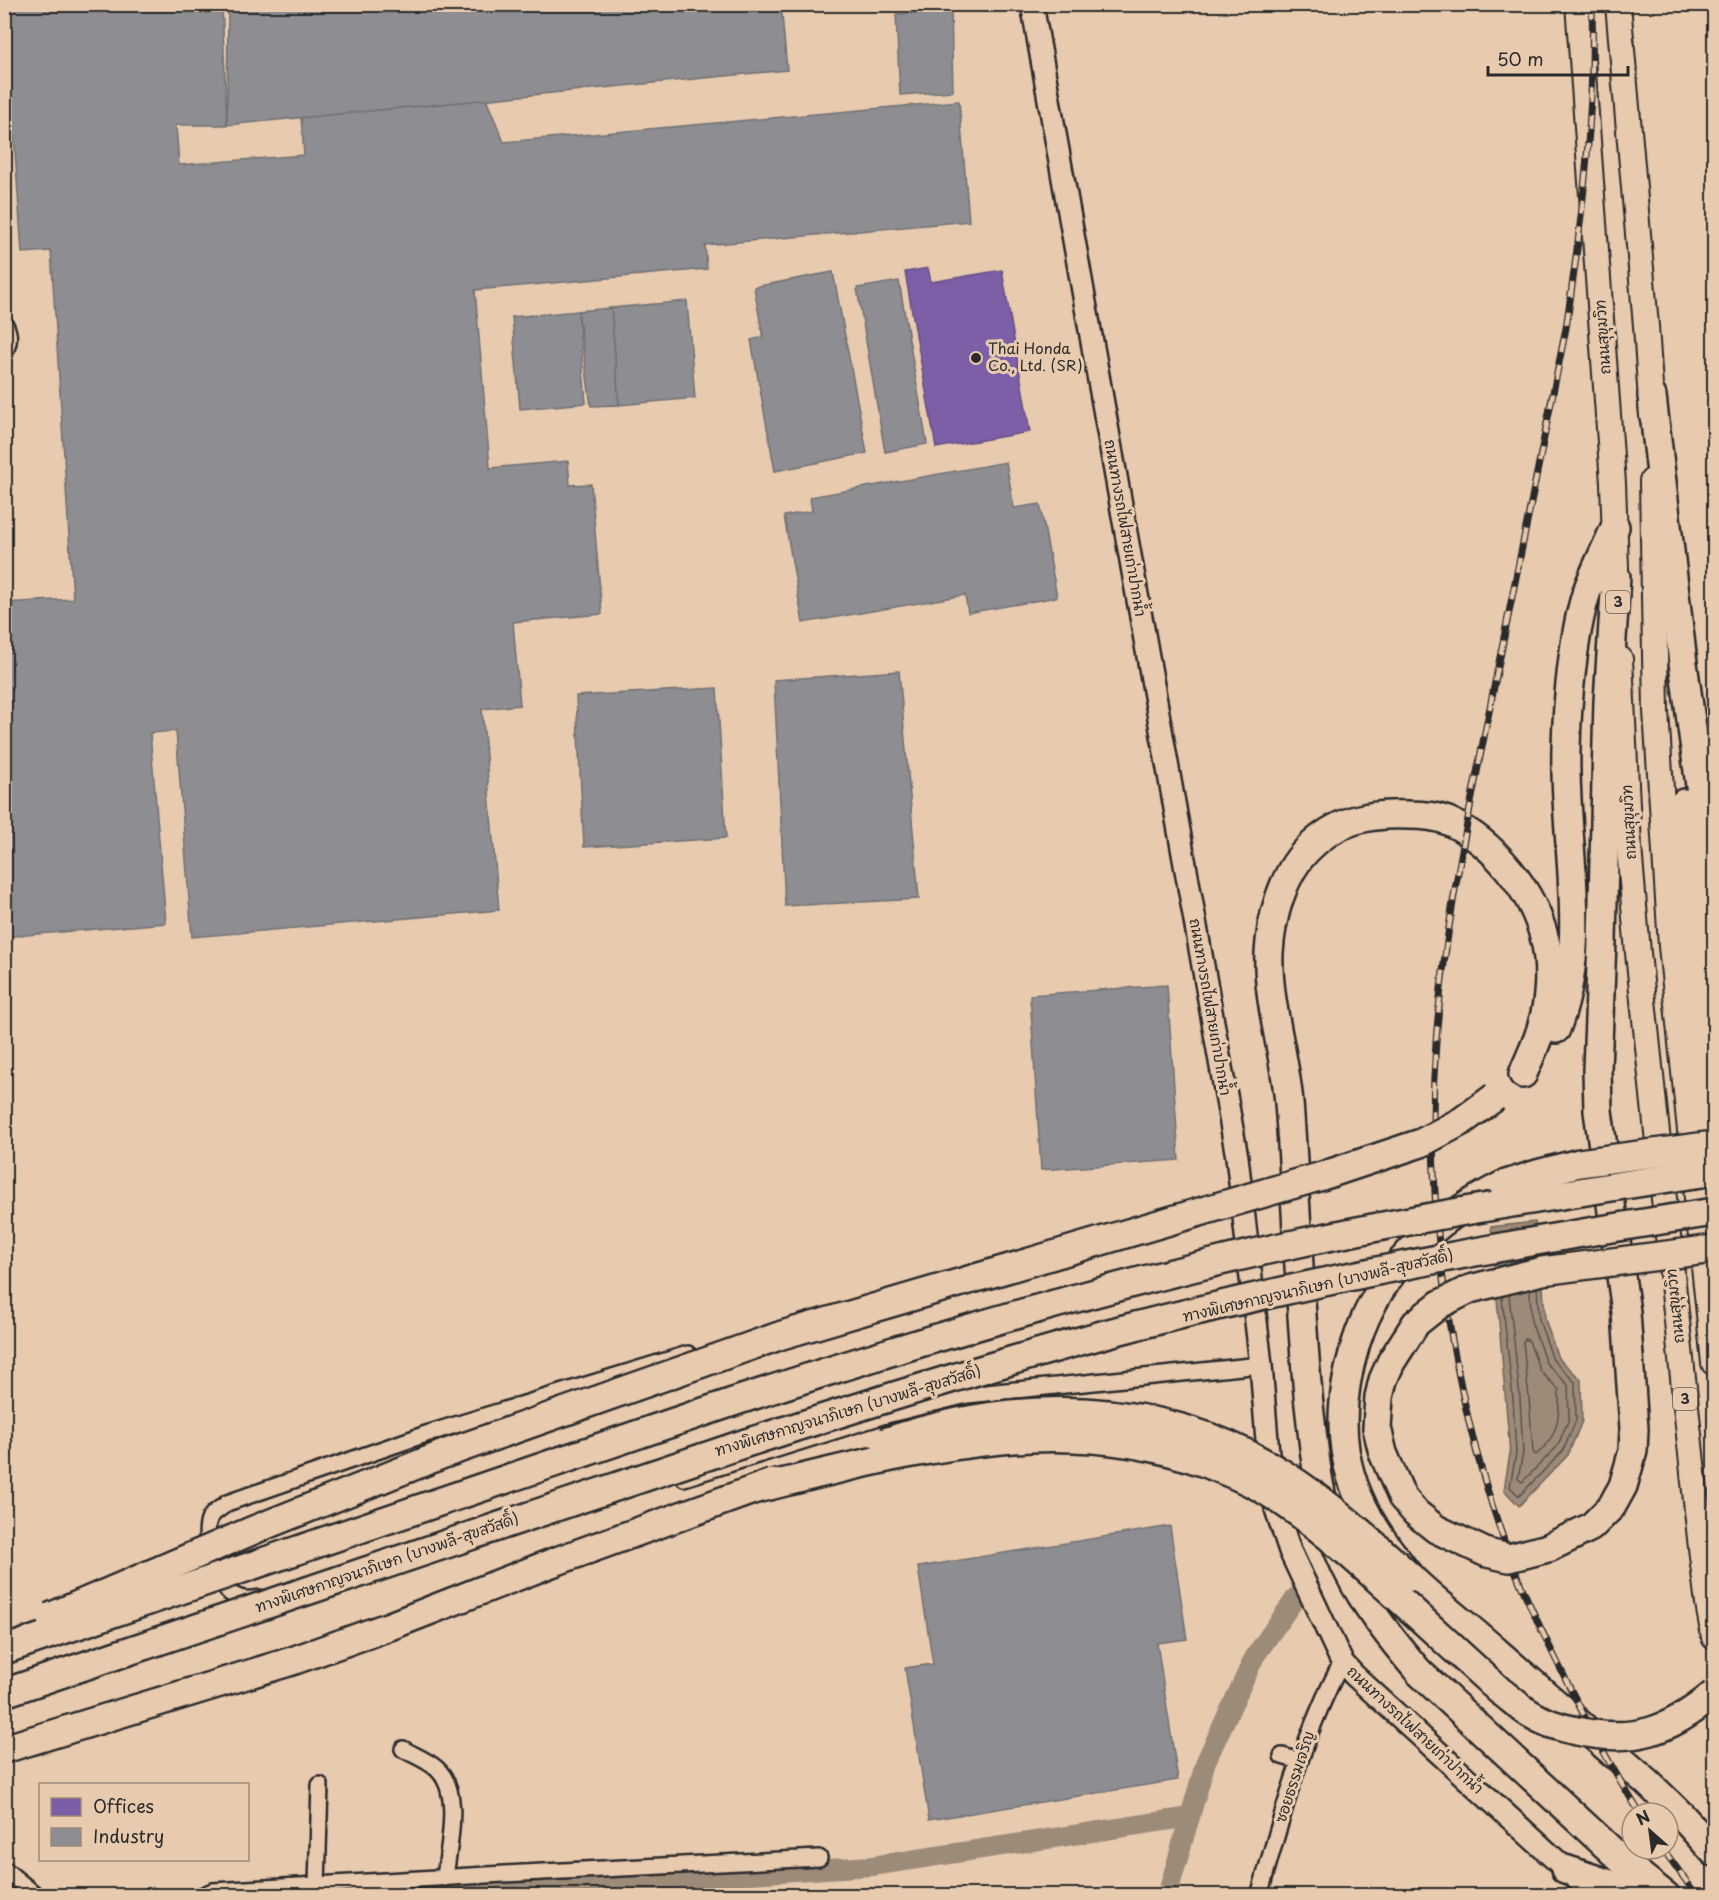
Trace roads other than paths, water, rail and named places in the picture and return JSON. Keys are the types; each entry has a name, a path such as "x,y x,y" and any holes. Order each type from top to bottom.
{"highway":[{"name":"ถนนสุขุมวิท","path":"1578,4 1613,483 1629,847 1638,953 1700,1536 1714,1637"},
{"path":"1618,4 1652,396 1683,663 1700,783 1714,944"},
{"path":"1581,43 1622,42"},
{"path":"1652,396 1653,603 1656,711 1664,843 1681,1054 1714,1363"},
{"path":"4,1637 256,1529 444,1454 782,1335 1322,1176 1421,1143 1462,1121 1523,1074 1540,1056 1552,1037 1569,984 1573,911 1566,748 1572,671 1586,594 1615,526"},
{"path":"1616,577 1608,701 1597,1070 1598,1111 1626,1312 1634,1429 1633,1452 1623,1485 1612,1506 1591,1527 1548,1548 1509,1558 1487,1553 1437,1529 1416,1514 1402,1497 1383,1453 1377,1428 1379,1396 1383,1380 1391,1362 1416,1323 1440,1304 1470,1289 1542,1271 1714,1249"},
{"path":"1410,1577 1372,1526 1356,1493 1345,1458 1344,1395 1361,1328 1376,1296 1401,1261 1425,1236 1449,1216 1503,1185 1579,1163 1714,1143 1686,842 1683,777 1683,663"},
{"path":"1523,1074 1542,1024 1549,969 1544,939 1532,907 1497,856 1476,838 1447,821 1423,815 1402,814 1376,814 1346,822 1305,851 1290,874 1272,924 1269,957 1275,1013 1287,1081 1305,1365 1320,1489 1330,1528 1361,1599 1419,1672 1627,1865 1664,1896"},
{"path":"4,1650 733,1402 854,1362 976,1326 1107,1290 1285,1246 1452,1214 1714,1172"},
{"name":"ทางพิเศษกาญจนาภิเษก (บางพลี-สุขสวัสดิ์)","path":"4,1693 865,1404 1064,1346 1121,1330 1286,1291 1458,1254 1714,1212"},
{"path":"4,1749 292,1661 858,1451 947,1424 999,1414 1053,1411 1118,1414 1182,1428 1232,1446 1282,1473 1326,1504 1656,1791 1682,1815 1714,1852"},
{"path":"756,1489 932,1448 987,1440 1037,1437 1089,1438 1144,1445 1185,1456 1228,1472 1266,1490 1323,1531 1500,1691 1531,1714 1563,1728 1602,1736 1633,1735 1664,1728 1692,1713 1714,1694"},
{"path":"1565,1869 1625,1888 1664,1896"},
{"path":"1565,1869 1610,1896"}],"main road":[{"name":"ถนนทางรถไฟสายเก่าปากน้ำ","path":"1032,4 1237,1157 1276,1509 1290,1551 1342,1662 1595,1896"}],"street":[{"path":"4,323 9,334 9,344 4,354"},
{"path":"1240,1190 1188,1203 406,1441 227,1503 211,1516 206,1528 208,1550 219,1578 230,1594 247,1600 335,1581 596,1505 882,1416 967,1395 1261,1365"},
{"name":"ซอยธรรมเจริญ","path":"1258,1896 1300,1761 1326,1691 1342,1662"},
{"path":"403,1749 436,1768 450,1790 452,1810 444,1878"},
{"path":"1282,1756 1300,1761"},
{"path":"317,1885 320,1785"},
{"path":"201,1896 213,1891 819,1858"},
{"path":"4,1869 37,1896"}],"water":[{"path":"1535,1222 1541,1254 1545,1319 1558,1358 1581,1379 1582,1421 1568,1455 1519,1506 1504,1490 1510,1453 1491,1227"}],"waterway":[{"path":"1167,1896 1206,1761 1255,1656 1297,1596"},
{"path":"425,1896 872,1866 1190,1817"}],"railway":[{"path":"1592,4 1591,86 1586,167 1566,328 1465,832 1445,958 1436,1042 1433,1108 1434,1175 1439,1243 1448,1312 1475,1446 1494,1511 1516,1573 1543,1633 1596,1738 1633,1801"},
{"path":"1672,1861 1697,1896"}],"place":[{"name":"Thai Honda Co., Ltd. (SR)","path":"976,358"}]}
